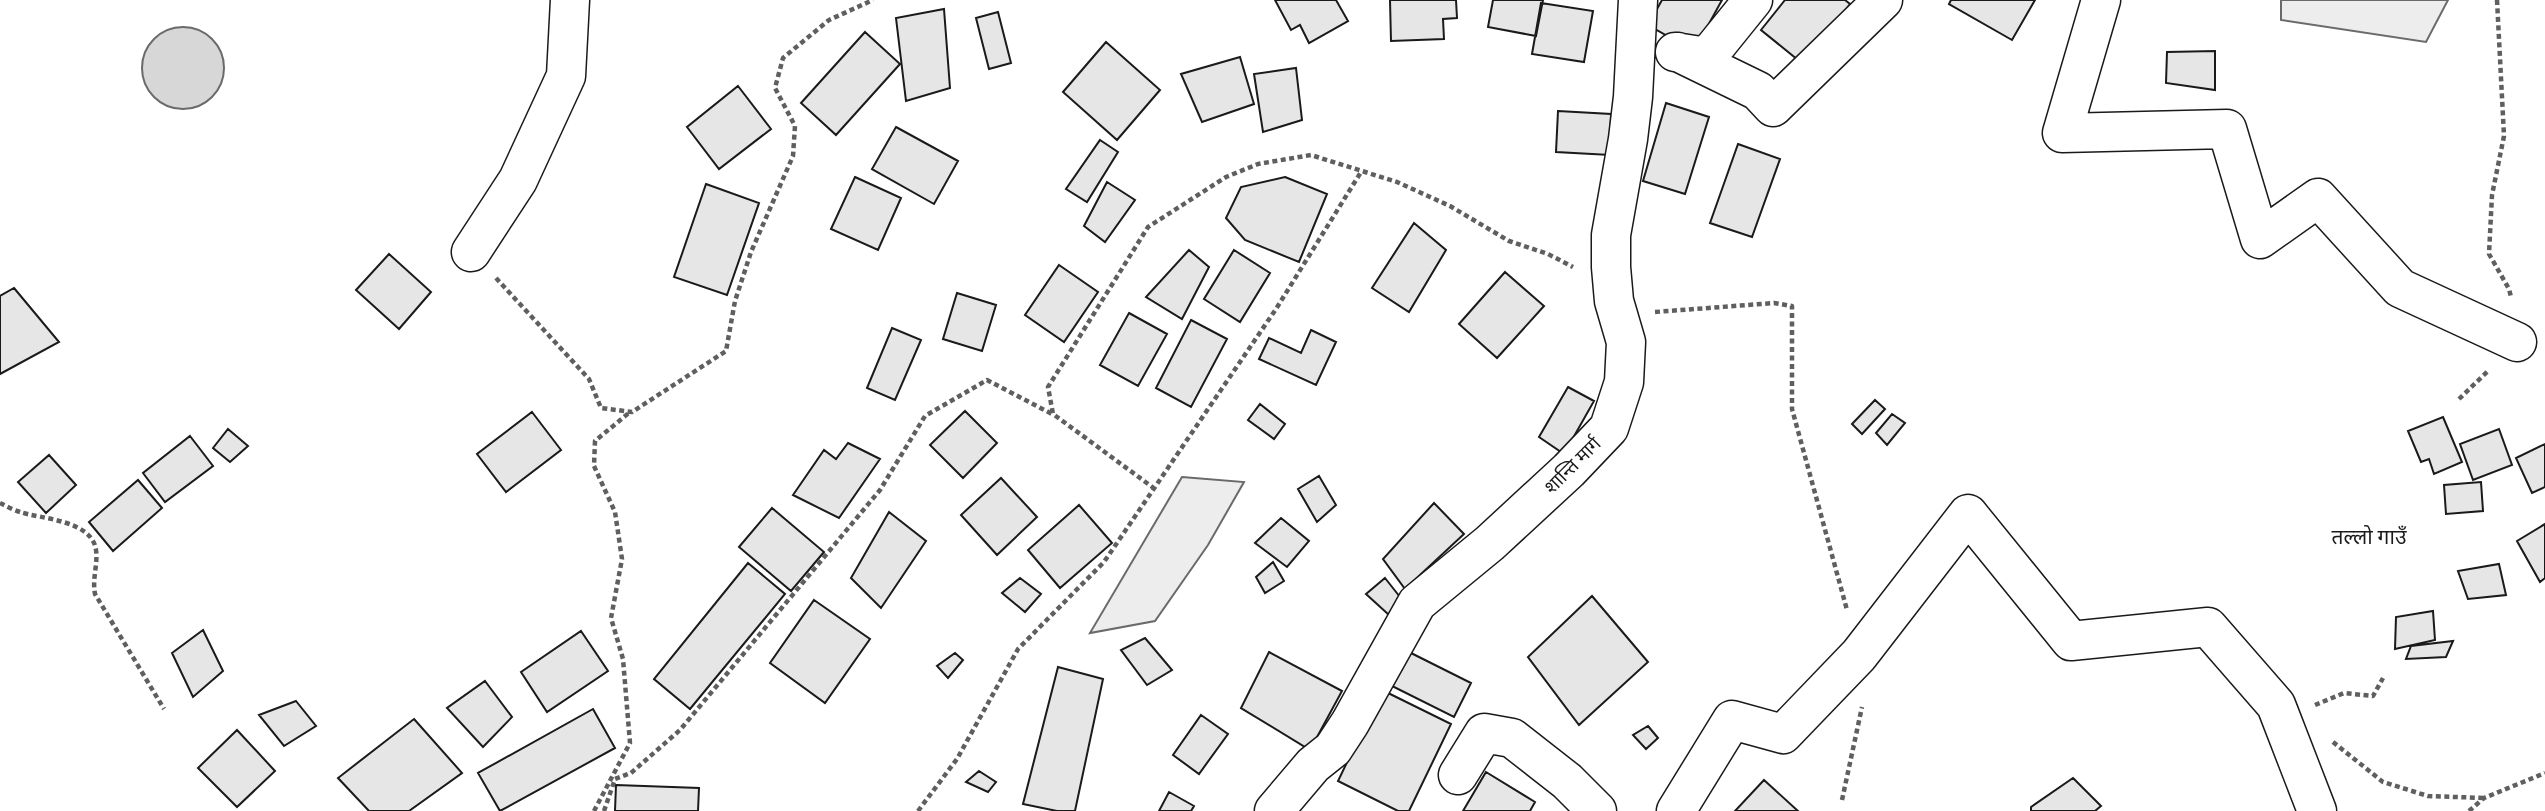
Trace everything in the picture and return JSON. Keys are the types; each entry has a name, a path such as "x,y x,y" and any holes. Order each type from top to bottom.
{"street":[{"path":"471,252 518,180 566,76 570,0"},
{"name":"शान्ति मार्ग","path":"1274,811 1313,765 1333,749 1417,603 1490,543 1569,470 1609,428 1624,382 1626,342 1614,300 1611,235 1628,139 1638,0"},
{"path":"1678,52 1707,57 1753,0"},
{"path":"1636,38 1678,52 1758,91 1773,107 1883,0"},
{"path":"2101,0 2062,133 2227,129 2260,239 2318,198 2400,288 2517,342"},
{"path":"1676,811 1732,720 1783,734 1859,655 1968,514 2071,640 2208,627 2276,705 2317,811"},
{"path":"1458,775 1485,733 1512,738 1567,781 1597,811"}],"path":[{"path":"594,811 630,743 623,659 611,618 622,559 615,512 593,466 595,442 630,412 726,351 735,301 751,252 793,156 795,126 775,88 783,58 830,20 873,0"},
{"path":"2459,399 2517,342 2510,289 2489,254 2492,195 2504,136 2497,0"},
{"path":"1053,414 1048,387 1148,227 1226,177 1258,164 1311,155 1397,182 1450,206 1509,241 1548,254 1583,272 1611,267"},
{"path":"918,811 957,759 1018,649 1104,562 1155,489 1276,309 1361,172"},
{"path":"471,252 589,379 601,408 630,412"},
{"path":"1626,342 1656,311 1774,303 1793,306 1793,409 1867,682 1842,800"},
{"path":"604,811 615,779 631,773 680,730 880,490 925,416 987,380 1053,414 1155,489"},
{"path":"0,503 22,513 63,522 83,532 93,541 96,551 93,580 95,594 164,709"},
{"path":"2313,706 2344,693 2373,696 2383,678"},
{"path":"2327,736 2384,782 2428,796 2484,798"},
{"path":"2469,811 2484,798 2545,773"}],"shaded area":[{"path":"2281,0 2448,0 2426,42 2281,20"},
{"path":"183,27 199,30 212,39 221,52 224,68 221,84 212,97 199,106 183,109 167,106 154,97 145,84 142,68 145,52 154,39 167,30"},
{"path":"1182,477 1244,482 1208,545 1155,621 1090,633"}],"building":[{"path":"1275,0 1336,0 1348,21 1309,43 1300,25 1291,30"},
{"path":"1390,0 1456,0 1457,18 1443,19 1444,39 1391,41"},
{"path":"1493,0 1543,0 1536,36 1488,27"},
{"path":"1662,0 1722,0 1694,51 1648,25"},
{"path":"1785,0 1845,0 1850,4 1803,64 1761,30"},
{"path":"1951,0 2035,0 2012,40 1949,4"},
{"path":"1541,3 1593,11 1584,62 1532,54"},
{"path":"944,9 950,88 906,101 896,18"},
{"path":"998,12 1011,63 989,69 976,18"},
{"path":"865,32 900,64 836,135 801,103"},
{"path":"1106,42 1160,90 1117,140 1063,92"},
{"path":"2215,51 2215,90 2166,83 2167,52"},
{"path":"1240,57 1254,104 1202,122 1181,74"},
{"path":"1296,68 1302,120 1263,132 1254,74"},
{"path":"738,86 771,129 719,169 687,127"},
{"path":"1666,103 1709,117 1685,194 1643,181"},
{"path":"1558,111 1611,114 1610,155 1556,152"},
{"path":"896,127 958,161 934,204 872,169"},
{"path":"1100,140 1118,152 1087,202 1066,189"},
{"path":"1738,144 1780,159 1752,237 1710,223"},
{"path":"855,177 901,198 878,250 831,229"},
{"path":"1285,177 1327,194 1299,262 1245,240 1226,218 1241,187"},
{"path":"1107,182 1135,200 1105,242 1084,226"},
{"path":"706,184 759,203 727,295 674,277"},
{"path":"1414,223 1446,250 1409,312 1372,288"},
{"path":"1189,250 1209,267 1182,319 1146,297"},
{"path":"1234,250 1270,273 1240,322 1204,299"},
{"path":"389,254 431,292 399,329 356,290"},
{"path":"1059,265 1098,292 1064,342 1025,315"},
{"path":"1505,272 1544,306 1497,358 1459,324"},
{"path":"14,288 59,342 0,374 0,296"},
{"path":"957,293 996,305 982,351 943,339"},
{"path":"1129,313 1167,334 1138,386 1100,365"},
{"path":"1191,320 1227,339 1191,407 1156,388"},
{"path":"892,328 921,340 895,400 867,388"},
{"path":"1311,330 1336,342 1316,385 1259,359 1269,338 1301,353"},
{"path":"1568,387 1594,401 1564,454 1539,437"},
{"path":"1875,400 1885,409 1862,434 1852,424"},
{"path":"1260,404 1285,424 1274,439 1248,420"},
{"path":"965,411 997,443 963,478 930,445"},
{"path":"532,412 561,450 506,492 477,454"},
{"path":"1892,414 1905,423 1887,445 1876,433"},
{"path":"2443,417 2462,462 2434,474 2429,459 2421,462 2408,431"},
{"path":"228,429 248,446 230,462 213,448"},
{"path":"2499,429 2512,465 2473,480 2460,444"},
{"path":"190,436 213,466 165,502 143,473"},
{"path":"848,443 880,459 839,518 793,495 824,450 836,459"},
{"path":"2545,444 2545,487 2532,493 2516,458"},
{"path":"49,455 76,485 46,513 18,482"},
{"path":"1319,476 1336,505 1317,522 1298,489"},
{"path":"1001,478 1037,517 997,555 961,515"},
{"path":"138,480 162,508 113,551 89,522"},
{"path":"2481,482 2483,511 2446,514 2444,485"},
{"path":"1434,503 1464,534 1405,589 1383,559"},
{"path":"1079,505 1112,543 1060,588 1028,550"},
{"path":"772,508 824,552 791,591 739,547"},
{"path":"889,512 926,541 881,608 851,578"},
{"path":"1281,518 1309,541 1287,567 1255,543"},
{"path":"2545,524 2545,578 2540,582 2517,541"},
{"path":"1273,562 1284,581 1265,593 1256,577"},
{"path":"748,563 785,594 690,709 654,679"},
{"path":"2499,564 2506,595 2468,599 2458,571"},
{"path":"1020,578 1041,594 1025,612 1002,593"},
{"path":"1385,578 1400,597 1389,615 1366,594"},
{"path":"1592,596 1648,662 1579,725 1528,657"},
{"path":"814,600 870,639 825,703 770,663"},
{"path":"2433,611 2435,640 2395,649 2396,617"},
{"path":"203,630 223,671 193,697 172,653"},
{"path":"581,631 608,671 547,712 521,672"},
{"path":"1145,638 1172,670 1147,685 1121,650"},
{"path":"2453,641 2446,657 2406,659 2411,646"},
{"path":"1269,652 1342,691 1310,750 1241,708"},
{"path":"1409,652 1471,683 1454,717 1392,686"},
{"path":"955,653 963,660 948,678 937,666"},
{"path":"1058,667 1103,679 1075,811 1057,811 1023,804"},
{"path":"485,681 512,717 483,747 447,708"},
{"path":"1382,690 1451,724 1409,811 1398,811 1338,781"},
{"path":"296,701 316,726 284,746 259,715"},
{"path":"593,709 615,748 500,811 478,773"},
{"path":"1201,715 1228,734 1199,774 1173,755"},
{"path":"414,719 462,773 409,811 369,811 338,778"},
{"path":"1648,726 1658,738 1646,749 1633,735"},
{"path":"237,730 275,771 237,807 198,768"},
{"path":"979,771 996,782 988,792 966,782"},
{"path":"1486,772 1535,802 1530,811 1463,811"},
{"path":"2073,778 2101,806 2095,811 2031,811 2031,807"},
{"path":"1764,780 1798,811 1735,811"},
{"path":"616,785 699,788 698,811 615,811"},
{"path":"1169,792 1194,806 1191,811 1159,811"}],"district":[{"name":"तल्लो गाउँ","path":"2369,537"}]}
